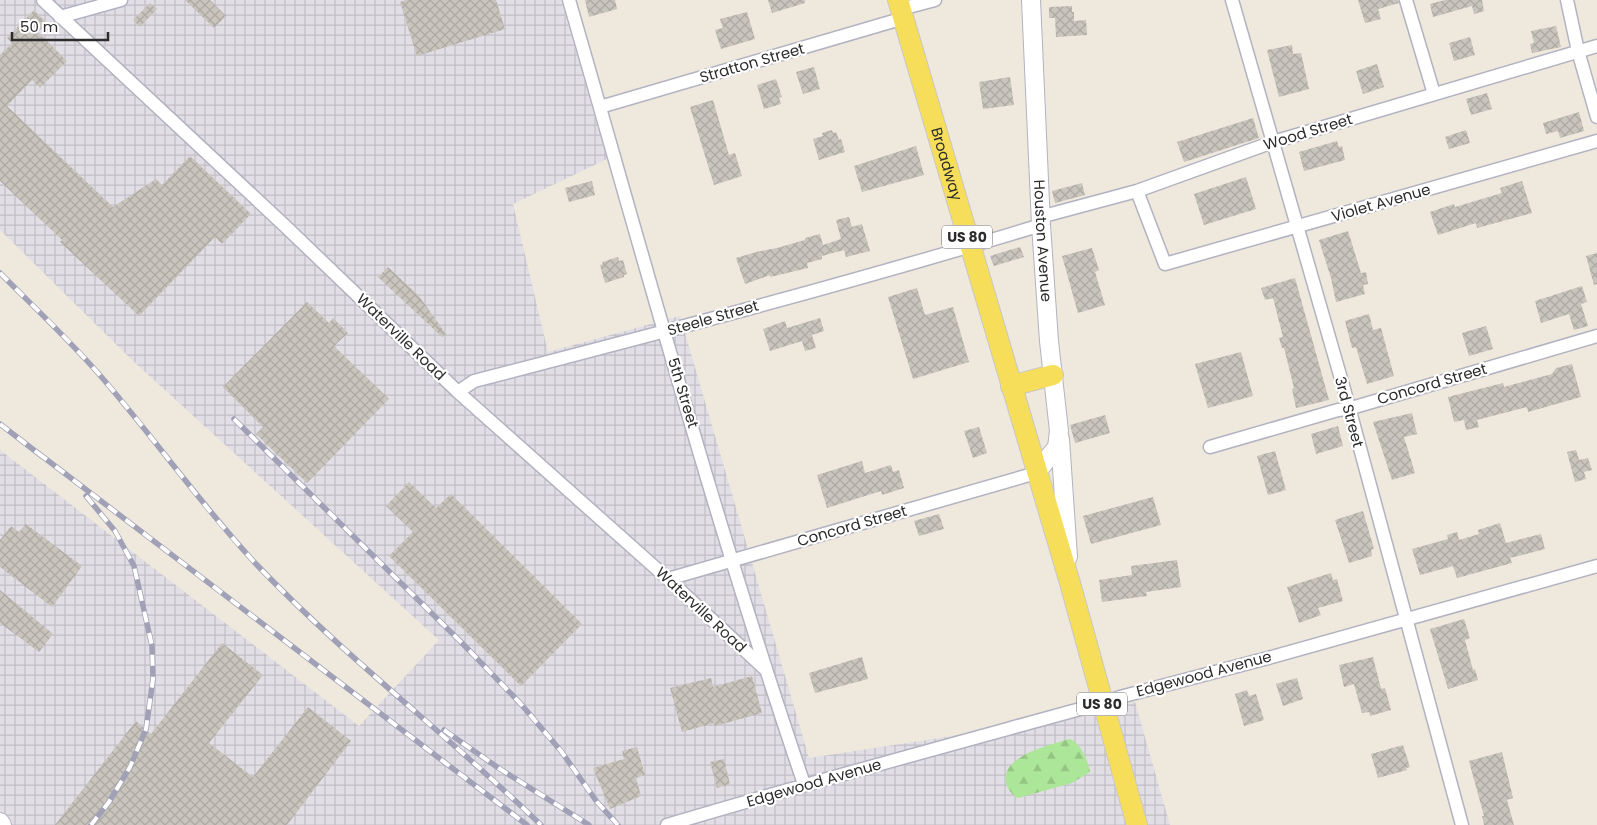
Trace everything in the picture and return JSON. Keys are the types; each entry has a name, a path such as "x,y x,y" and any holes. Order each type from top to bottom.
{"main road":[{"name":"Broadway","path":"901,9 1036,473"},
{"path":"1011,386 1053,374"},
{"name":"US 80","path":"1036,473 1070,583 1137,825"}],"street":[{"name":"Waterville Road","path":"43,0 289,230 458,392 668,579 765,669"},
{"path":"60,17 120,0"},
{"name":"5th Street","path":"569,0 664,332 765,669 804,784"},
{"name":"Stratton Street","path":"600,107 901,9 935,0"},
{"name":"Houston Avenue","path":"1031,0 1040,221 1059,431 1057,447 1036,473"},
{"name":"3rd Street","path":"1232,0 1274,142 1296,228 1348,409 1462,825"},
{"path":"1406,0 1434,94"},
{"path":"1567,0 1578,51 1597,117"},
{"name":"Wood Street","path":"970,246 1040,221 1137,191 1274,142 1597,46"},
{"name":"Violet Avenue","path":"1137,191 1165,264 1597,141"},
{"name":"Steele Street","path":"458,392 474,380 664,332 970,246"},
{"name":"Concord Street","path":"1210,447 1338,410 1348,409 1597,336"},
{"path":"1059,431 1070,583"},
{"name":"Concord Street","path":"668,579 1036,473"},
{"name":"Edgewood Avenue","path":"667,825 804,784 1102,704 1120,697 1268,658 1597,566"}],"shaded area":[{"path":"0,0 561,0 607,159 513,204 548,352 680,316 809,758 992,730 1135,702 1170,825 0,825 0,450 359,726 439,640 132,360 0,230"}],"green space":[{"path":"1069,739 1073,740 1080,747 1086,757 1090,772 1072,783 1018,798 1012,794 1006,783 1006,774 1018,759 1039,748"}],"building":[{"path":"185,0 210,0 226,16 214,28"},
{"path":"407,0 496,0 505,29 417,56 400,2"},
{"path":"585,0 615,0 617,9 589,17"},
{"path":"768,0 805,0 805,3 772,13"},
{"path":"1358,0 1398,0 1399,3 1378,9 1381,19 1365,23"},
{"path":"1445,0 1482,0 1484,11 1474,14 1472,6 1433,17 1430,4"},
{"path":"150,3 157,9 140,27 133,20"},
{"path":"1072,6 1074,21 1086,20 1087,35 1056,37 1055,18 1049,18 1049,7"},
{"path":"34,10 47,23 38,32 67,61 40,88 32,80 7,106 113,207 156,179 162,185 190,156 251,214 222,244 215,237 139,316 60,242 62,240 0,181 0,55 12,43 7,38"},
{"path":"747,12 755,39 721,49 715,30 723,28 720,19"},
{"path":"1556,26 1561,47 1532,53 1530,44 1534,43 1531,31"},
{"path":"1470,37 1475,55 1454,61 1449,43"},
{"path":"1292,45 1293,54 1301,53 1309,89 1279,97 1267,50"},
{"path":"1377,64 1384,87 1363,94 1356,71"},
{"path":"814,67 820,89 803,94 796,72"},
{"path":"1010,77 1014,105 983,109 979,82"},
{"path":"776,79 782,97 779,98 781,104 764,109 757,85"},
{"path":"1487,93 1492,109 1471,115 1466,99"},
{"path":"713,100 729,155 735,153 742,176 714,185 690,107"},
{"path":"1579,112 1584,131 1560,138 1558,131 1546,134 1543,123"},
{"path":"1253,118 1259,138 1184,162 1177,142"},
{"path":"832,130 833,133 836,132 839,140 841,139 845,152 819,160 813,139 823,136 822,133"},
{"path":"1466,130 1470,143 1449,149 1445,137"},
{"path":"1337,141 1339,147 1342,146 1345,160 1304,171 1299,152"},
{"path":"916,146 924,175 862,192 854,166"},
{"path":"1246,177 1256,209 1204,225 1194,194"},
{"path":"592,181 595,195 569,202 565,188"},
{"path":"1522,181 1532,213 1477,228 1476,223 1438,235 1430,212 1454,204 1455,207 1502,193 1500,188"},
{"path":"1082,183 1085,195 1055,203 1052,191"},
{"path":"849,217 852,227 862,224 870,251 846,257 844,250 822,256 822,259 807,263 808,268 770,277 770,275 745,284 736,258 805,240 805,238 820,234 823,245 841,239 836,220"},
{"path":"1348,231 1361,273 1366,272 1368,284 1363,285 1365,294 1336,302 1331,278 1319,240"},
{"path":"1020,247 1024,257 994,266 990,256"},
{"path":"1092,248 1099,270 1095,272 1105,305 1078,313 1062,256"},
{"path":"1597,253 1597,284 1594,285 1586,256"},
{"path":"618,257 619,261 623,260 627,274 624,277 605,283 600,265 603,264 602,262"},
{"path":"388,267 419,296 446,334 442,337 378,277"},
{"path":"1295,278 1329,400 1296,408 1292,389 1294,388 1284,348 1282,348 1279,338 1283,337 1273,298 1265,300 1261,288"},
{"path":"1582,286 1587,302 1581,304 1588,326 1574,330 1569,314 1541,323 1535,301"},
{"path":"917,288 925,315 953,307 969,362 913,379 888,297"},
{"path":"307,302 329,323 333,318 348,333 334,346 389,399 307,483 256,434 263,427 223,387"},
{"path":"1369,314 1373,330 1381,328 1394,376 1367,384 1356,347 1352,348 1345,321"},
{"path":"820,318 824,331 812,335 816,348 805,351 802,341 770,351 763,329 785,321 787,328"},
{"path":"1486,326 1493,349 1469,356 1462,333"},
{"path":"1241,352 1253,396 1208,408 1195,364"},
{"path":"1572,364 1581,397 1528,412 1527,407 1477,420 1479,427 1466,430 1464,420 1454,422 1448,397 1503,383 1504,387 1552,374 1556,368"},
{"path":"1412,413 1417,434 1404,437 1415,473 1392,480 1373,422"},
{"path":"1105,415 1110,433 1075,443 1070,425"},
{"path":"1338,426 1343,446 1316,454 1311,434"},
{"path":"979,427 987,453 973,458 964,431"},
{"path":"1576,450 1579,460 1588,458 1592,470 1584,472 1586,479 1575,482 1567,452"},
{"path":"1275,451 1286,490 1268,495 1257,456"},
{"path":"862,461 865,473 891,465 893,472 899,470 904,488 882,495 881,491 827,508 817,475"},
{"path":"409,482 436,508 451,494 582,624 521,686 389,556 413,532 386,506"},
{"path":"1153,497 1161,525 1091,544 1083,516"},
{"path":"1363,511 1374,549 1371,550 1372,556 1349,563 1335,520"},
{"path":"939,514 944,529 919,536 914,521"},
{"path":"1500,523 1506,543 1541,534 1545,549 1510,558 1512,563 1457,578 1453,566 1420,575 1412,549 1448,539 1447,535 1457,532 1459,540 1479,534 1478,530"},
{"path":"26,524 82,566 52,607 0,567 0,540 11,526 19,532"},
{"path":"1177,560 1181,587 1146,592 1147,596 1102,602 1099,580 1132,575 1131,566"},
{"path":"1331,573 1333,580 1337,579 1343,601 1318,608 1321,615 1299,623 1287,587"},
{"path":"0,590 53,634 39,652 0,623"},
{"path":"1464,619 1470,638 1465,640 1473,670 1475,669 1478,680 1448,689 1430,629"},
{"path":"222,643 263,675 209,743 253,777 308,707 351,741 287,825 55,825 136,721 151,734"},
{"path":"862,657 868,679 815,693 809,673"},
{"path":"1373,657 1381,689 1385,688 1391,710 1370,716 1369,712 1362,713 1354,684 1344,687 1339,665"},
{"path":"752,676 762,713 715,726 714,723 682,732 670,688 711,678 713,687"},
{"path":"1297,678 1303,699 1283,706 1276,684"},
{"path":"1247,690 1249,696 1256,694 1264,720 1244,726 1235,694"},
{"path":"1403,745 1410,767 1406,768 1407,770 1378,778 1371,754"},
{"path":"637,747 645,775 636,778 641,796 610,809 593,768 624,759 622,751"},
{"path":"1502,752 1513,798 1507,800 1514,825 1484,825 1482,816 1484,816 1469,761"},
{"path":"724,759 730,784 717,788 710,762"}],"railway":[{"path":"0,273 98,373 216,518 257,565 362,665 541,825"},
{"path":"234,419 462,643 520,703 561,751 597,802 618,825"},
{"path":"0,424 43,457"},
{"path":"38,453 527,825"},
{"path":"86,496 115,531 134,566 152,646 153,679 146,729 130,767 109,802 91,825"},
{"path":"444,730 497,767 589,825"}]}
